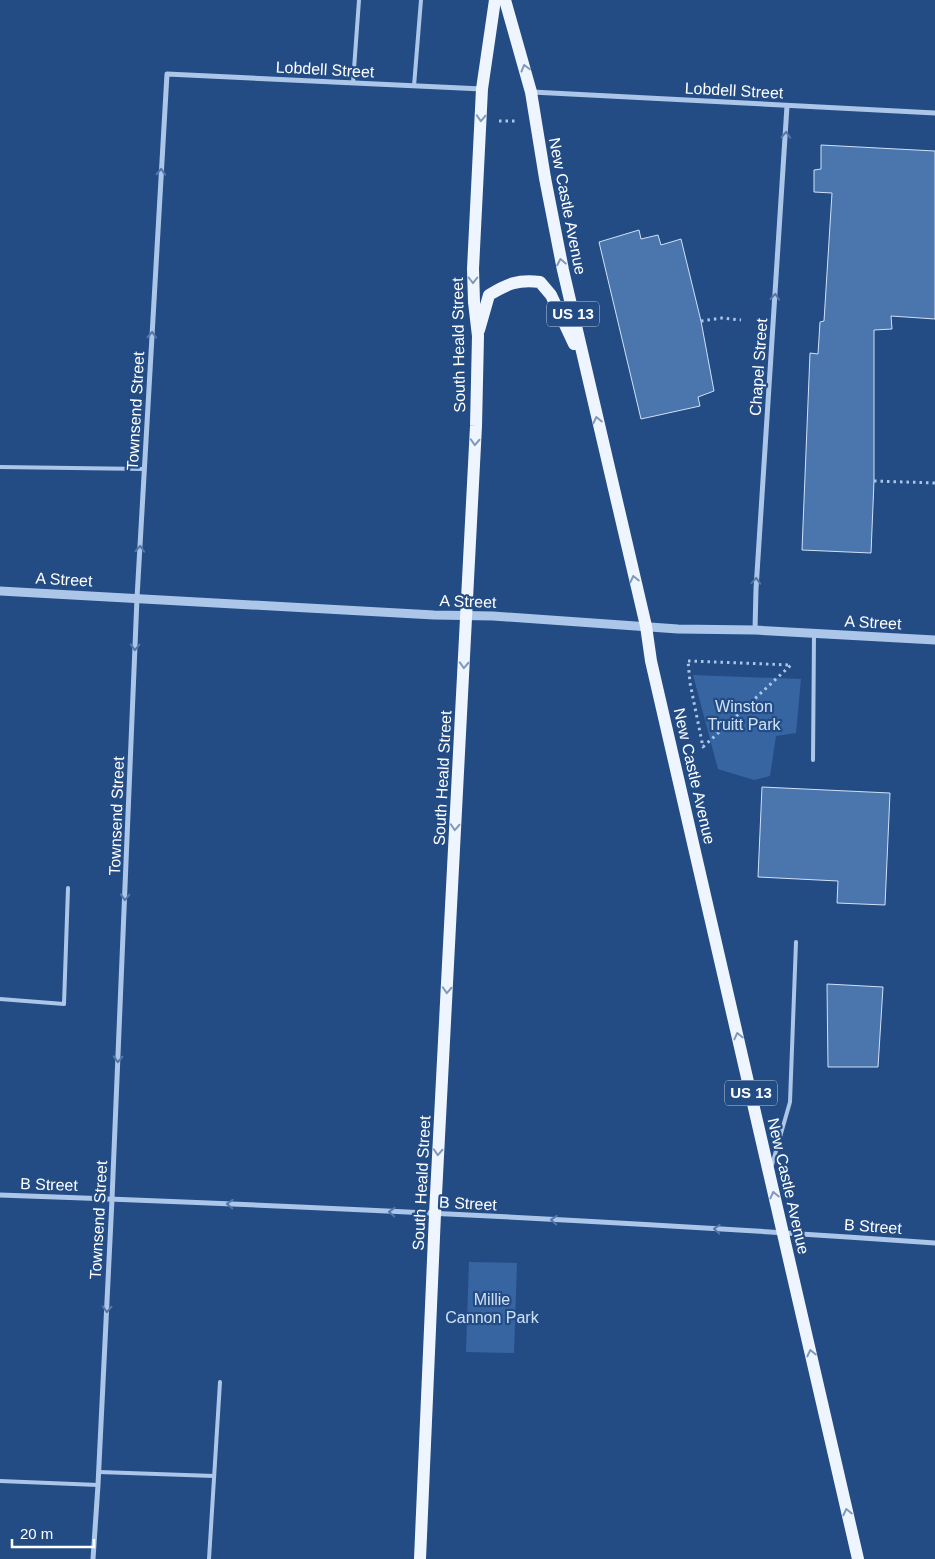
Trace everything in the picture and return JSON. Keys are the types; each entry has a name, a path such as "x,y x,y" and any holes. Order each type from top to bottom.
{"main road":[{"name":"South Heald Street","path":"420,1559 435,1214 476,426 478,336 473,269 482,89 494,0"},
{"name":"New Castle Avenue","path":"506,0 531,92 556,233 584,367 646,626 651,661 858,1559"},
{"path":"478,336 489,295 510,283 525,280 540,282 551,295 584,367"}],"street":[{"name":"Lobdell Street","path":"167,74 482,89"},
{"name":"Townsend Street","path":"93,1559 112,1199 137,598 167,74"},
{"name":"Lobdell Street","path":"531,92 935,112"},
{"name":"Chapel Street","path":"755,630 756,589 787,106"},
{"name":"A Street","path":"0,591 493,616 678,629 755,630 935,640"},
{"name":"B Street","path":"0,1195 435,1214 783,1232 935,1243"}],"lane":[{"path":"353,83 359,0"},
{"path":"414,86 421,0"},
{"path":"0,467 144,469"},
{"path":"813,760 814,634"},
{"path":"0,999 64,1004 68,888"},
{"path":"770,1175 790,1102 796,942"},
{"path":"210,1559 220,1382"},
{"path":"98,1472 214,1476"},
{"path":"0,1481 98,1486"}],"path":[{"path":"494,121 521,121"},
{"path":"701,321 722,318 741,320"},
{"path":"874,482 935,483"},
{"path":"688,661 790,665 703,747 690,682 688,661"}],"green space":[{"name":"Winston Truitt Park","path":"693,675 801,679 796,733 776,736 770,776 754,780 718,769"},
{"name":"Millie Cannon Park","path":"469,1262 517,1263 514,1353 466,1352"}],"building":[{"path":"821,145 935,151 935,319 891,316 892,329 874,330 874,481 871,553 802,550 810,353 818,354 820,322 824,321 832,193 814,192 814,170 821,169"},
{"path":"639,230 641,239 658,235 661,245 681,239 701,321 714,391 698,397 700,406 641,419 599,242"},
{"path":"762,787 890,793 885,905 837,903 838,881 758,877"},
{"path":"827,984 883,987 878,1067 828,1067"}]}
